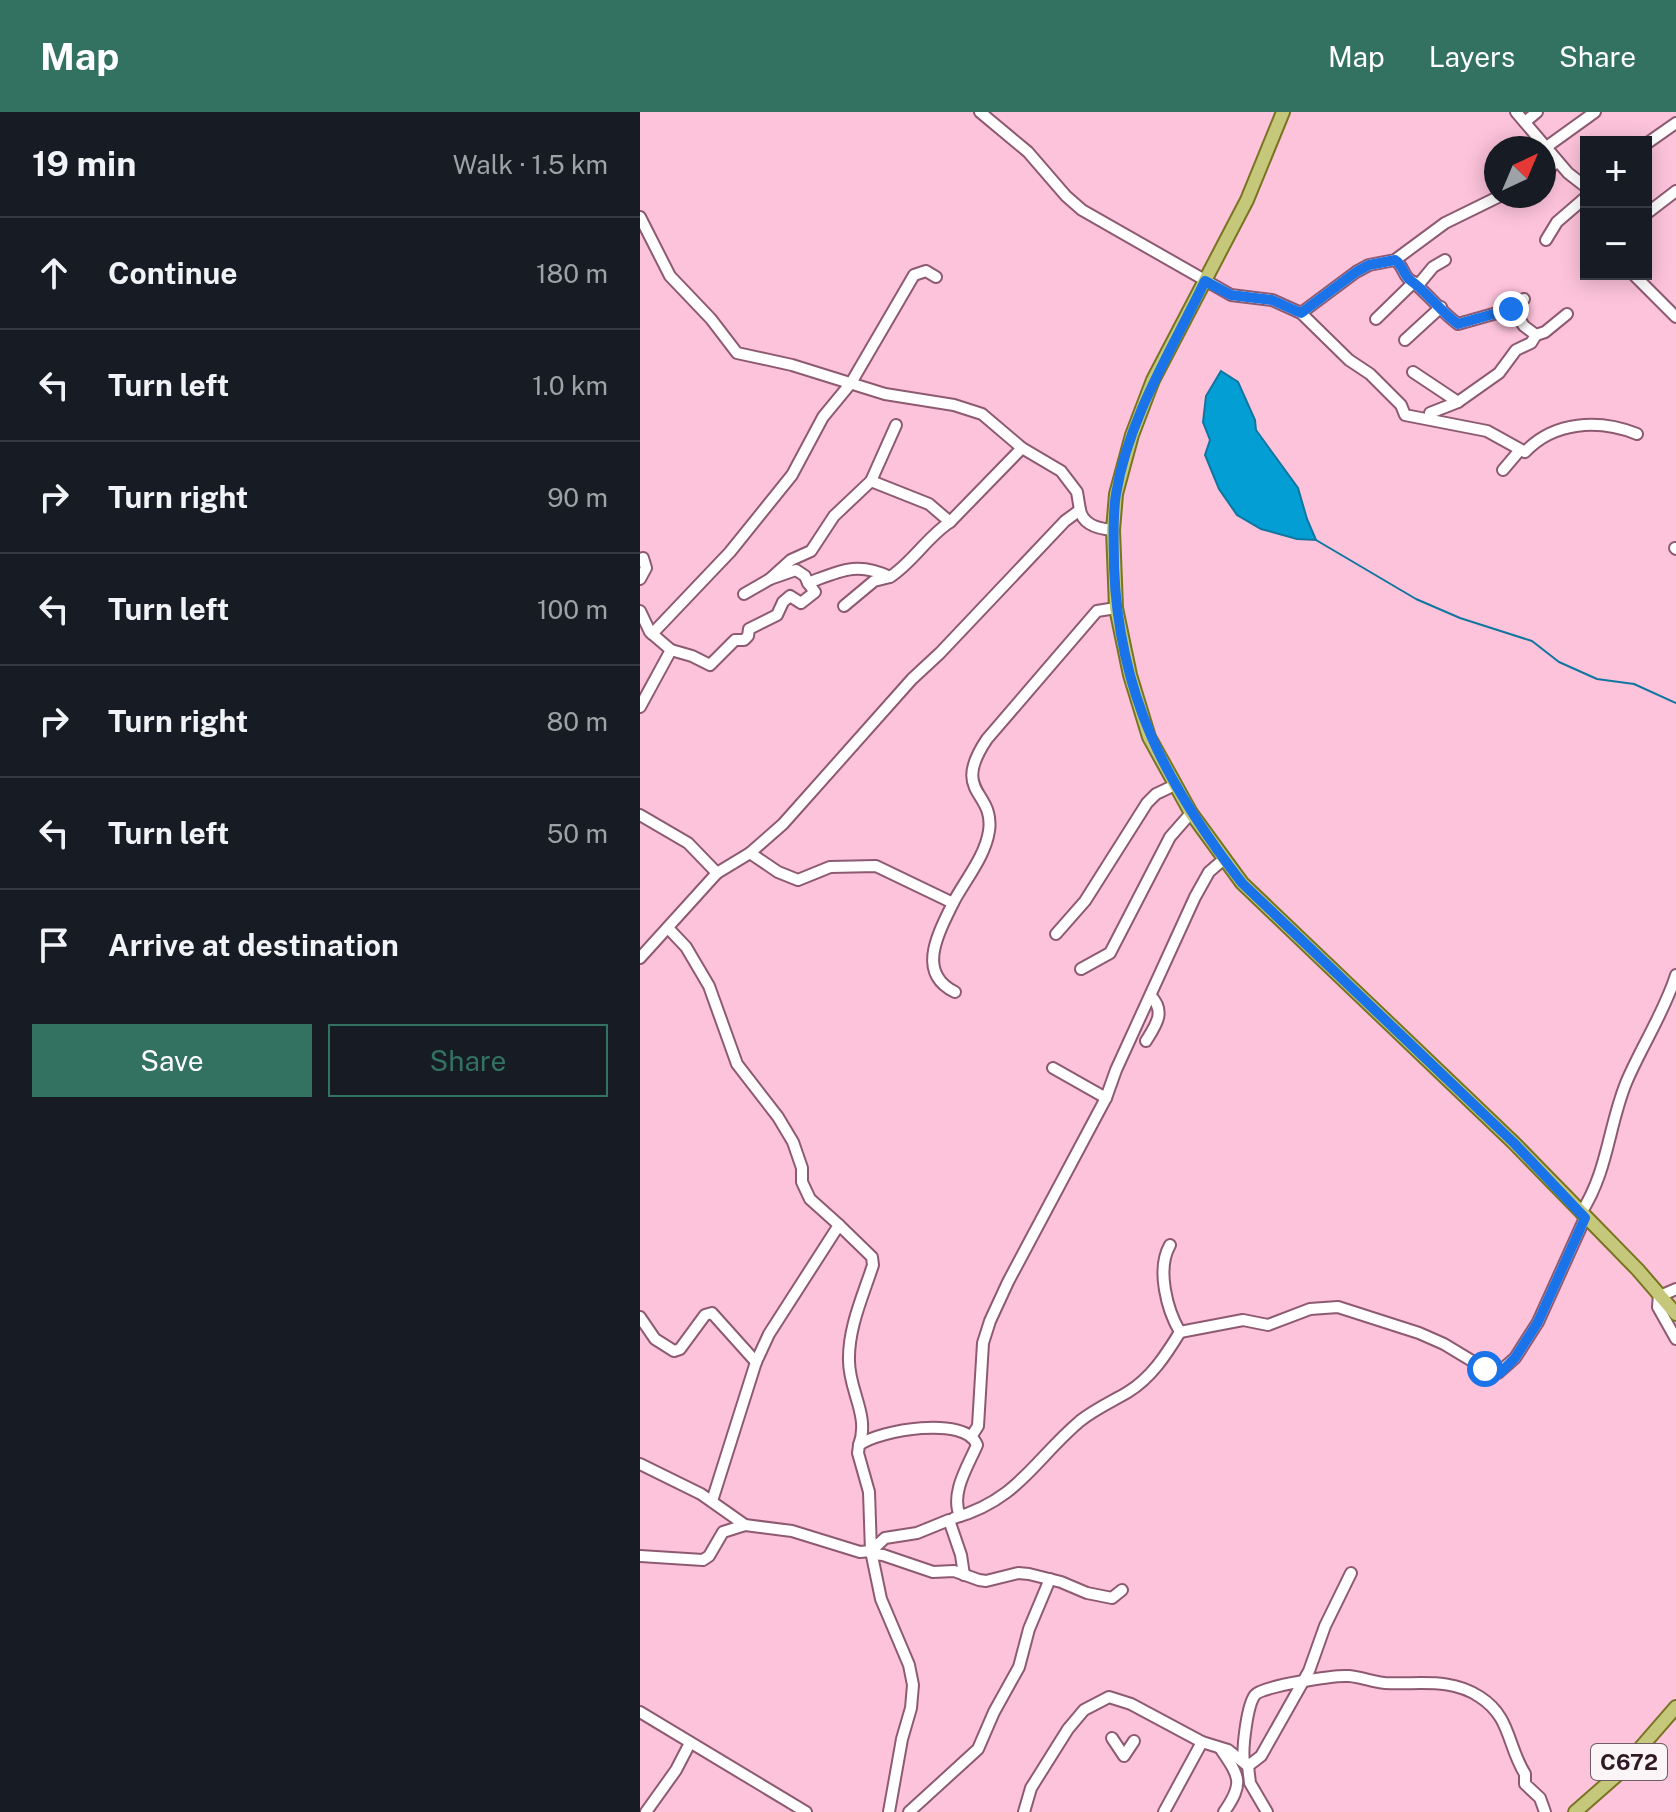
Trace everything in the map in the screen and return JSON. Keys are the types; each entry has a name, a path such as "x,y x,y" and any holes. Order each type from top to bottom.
{"main road":[{"path":"1283,112 1247,200 1144,404 1116,494 1113,530 1116,608 1130,675 1149,737 1191,813 1242,883 1514,1143 1676,1314"},
{"name":"C672","path":"1575,1812 1616,1776 1676,1707"}],"street":[{"path":"980,112 1028,152 1082,210 1231,295 1272,300 1301,313 1349,360 1376,380 1401,405 1405,415 1487,431 1525,452 1547,434 1580,425 1606,425 1637,434"},
{"path":"1516,112 1536,136"},
{"path":"1525,122 1537,112"},
{"path":"1556,140 1595,112"},
{"path":"1652,140 1676,123"},
{"path":"1557,161 1580,182"},
{"path":"1652,209 1676,191"},
{"path":"1546,240 1557,222 1580,202"},
{"path":"1301,313 1356,272 1369,265 1395,260 1445,223 1484,204"},
{"path":"640,217 670,276 711,319 737,353 773,360 885,394 967,408 982,414 1022,448 1051,464 1068,478 1077,492 1084,520 1113,530"},
{"path":"1395,260 1407,277 1458,324 1512,308 1524,299"},
{"path":"1376,319 1433,267 1445,260"},
{"path":"652,634 730,552 792,475 823,417 851,383 914,275 926,271 936,277"},
{"path":"1639,280 1676,317"},
{"path":"1405,340 1441,307"},
{"path":"1512,308 1524,326 1536,335"},
{"path":"1430,413 1458,402 1499,373 1516,350 1531,343 1536,335 1545,332 1567,314"},
{"path":"1413,372 1458,402"},
{"path":"770,579 791,560 811,551 834,516 871,481 896,425"},
{"path":"844,606 874,581 901,570 1022,448"},
{"path":"1503,470 1520,450"},
{"path":"871,481 929,504 950,522"},
{"path":"640,958 717,873 750,853 802,803 912,679 1050,536 1080,510"},
{"path":"640,579 646,568 643,558"},
{"path":"808,583 856,567 890,577"},
{"path":"640,611 652,634 671,650 710,665 735,640 744,640 749,629 777,615 790,596 801,603 815,592 805,576 796,570 770,579 744,594"},
{"path":"955,992 942,986 936,978 932,960 953,903 986,843 989,827 987,814 972,783 975,757 1097,611 1116,608"},
{"path":"640,707 671,650"},
{"path":"1056,934 1085,901 1147,803 1156,794 1175,785"},
{"path":"1081,969 1110,953 1170,837 1191,813"},
{"path":"640,815 688,843 717,873"},
{"path":"750,853 778,872 798,880 830,867 876,866 953,903"},
{"path":"971,1437 978,1426 983,1343 990,1321 1106,1098 1116,1070 1205,879 1218,861 1224,859"},
{"path":"668,928 686,947 709,986 737,1064 793,1142 802,1168 802,1182 810,1199 872,1257 873,1265 851,1336 849,1363 864,1431 858,1453 869,1492 871,1553 882,1606 906,1657 913,1685 889,1812"},
{"path":"871,1553 885,1538 917,1533 981,1510 999,1499 1084,1418 1140,1384 1160,1362 1180,1332 1243,1320 1268,1325 1310,1309 1338,1307 1419,1333 1490,1372 1500,1373 1515,1358 1538,1322 1603,1171 1625,1085 1676,975"},
{"path":"1146,1041 1160,1016 1160,1010 1151,996"},
{"path":"1053,1068 1106,1098"},
{"path":"712,1501 756,1362 769,1334 839,1225"},
{"path":"1170,1245 1165,1259 1167,1295 1172,1318 1180,1332"},
{"path":"1676,1289 1659,1295 1658,1307 1676,1339"},
{"path":"640,1317 655,1339 674,1351 680,1349 707,1314 712,1313 756,1362"},
{"path":"859,1445 872,1439 933,1427 948,1427 971,1437 977,1444 957,1500 960,1516"},
{"path":"640,1464 712,1501 745,1525"},
{"path":"949,1520 964,1575"},
{"path":"640,1556 703,1560 709,1556 721,1533 745,1525 786,1530 847,1549 883,1555 933,1572 950,1571 986,1581 1024,1573 1112,1598 1122,1590"},
{"path":"1246,1764 1261,1756 1302,1683 1351,1573"},
{"path":"909,1812 980,1746 1021,1661 1029,1629 1050,1579"},
{"path":"1267,1812 1250,1783 1246,1764 1247,1728 1255,1695 1263,1690 1322,1677 1350,1676 1387,1683 1439,1682 1475,1694 1506,1724 1525,1774 1525,1784 1540,1798 1545,1812"},
{"path":"1028,1810 1031,1788 1068,1729 1084,1710 1104,1698 1113,1697 1131,1704 1246,1764"},
{"path":"640,1712 806,1812"},
{"path":"1112,1738 1124,1756 1134,1741"},
{"path":"1164,1812 1202,1742"},
{"path":"646,1812 676,1770 690,1743"},
{"path":"1220,1748 1239,1777 1237,1788 1224,1812"}],"water":[{"path":"1221,371 1238,382 1255,420 1256,430 1298,488 1316,540 1297,539 1261,529 1237,515 1219,489 1205,455 1210,440 1203,422 1206,396"}],"waterway":[{"path":"1316,540 1416,599 1460,618 1532,641 1559,662 1597,679 1634,684 1676,703"}],"route":[{"path":"1485,1369 1500,1373 1515,1358 1538,1322 1585,1218 1514,1143 1242,883 1208,839 1149,737 1130,675 1116,608 1113,530 1116,494 1132,435 1153,380 1205,281 1231,295 1272,300 1301,313 1356,272 1369,265 1395,260 1407,277 1419,284 1458,324 1511,309"}]}
